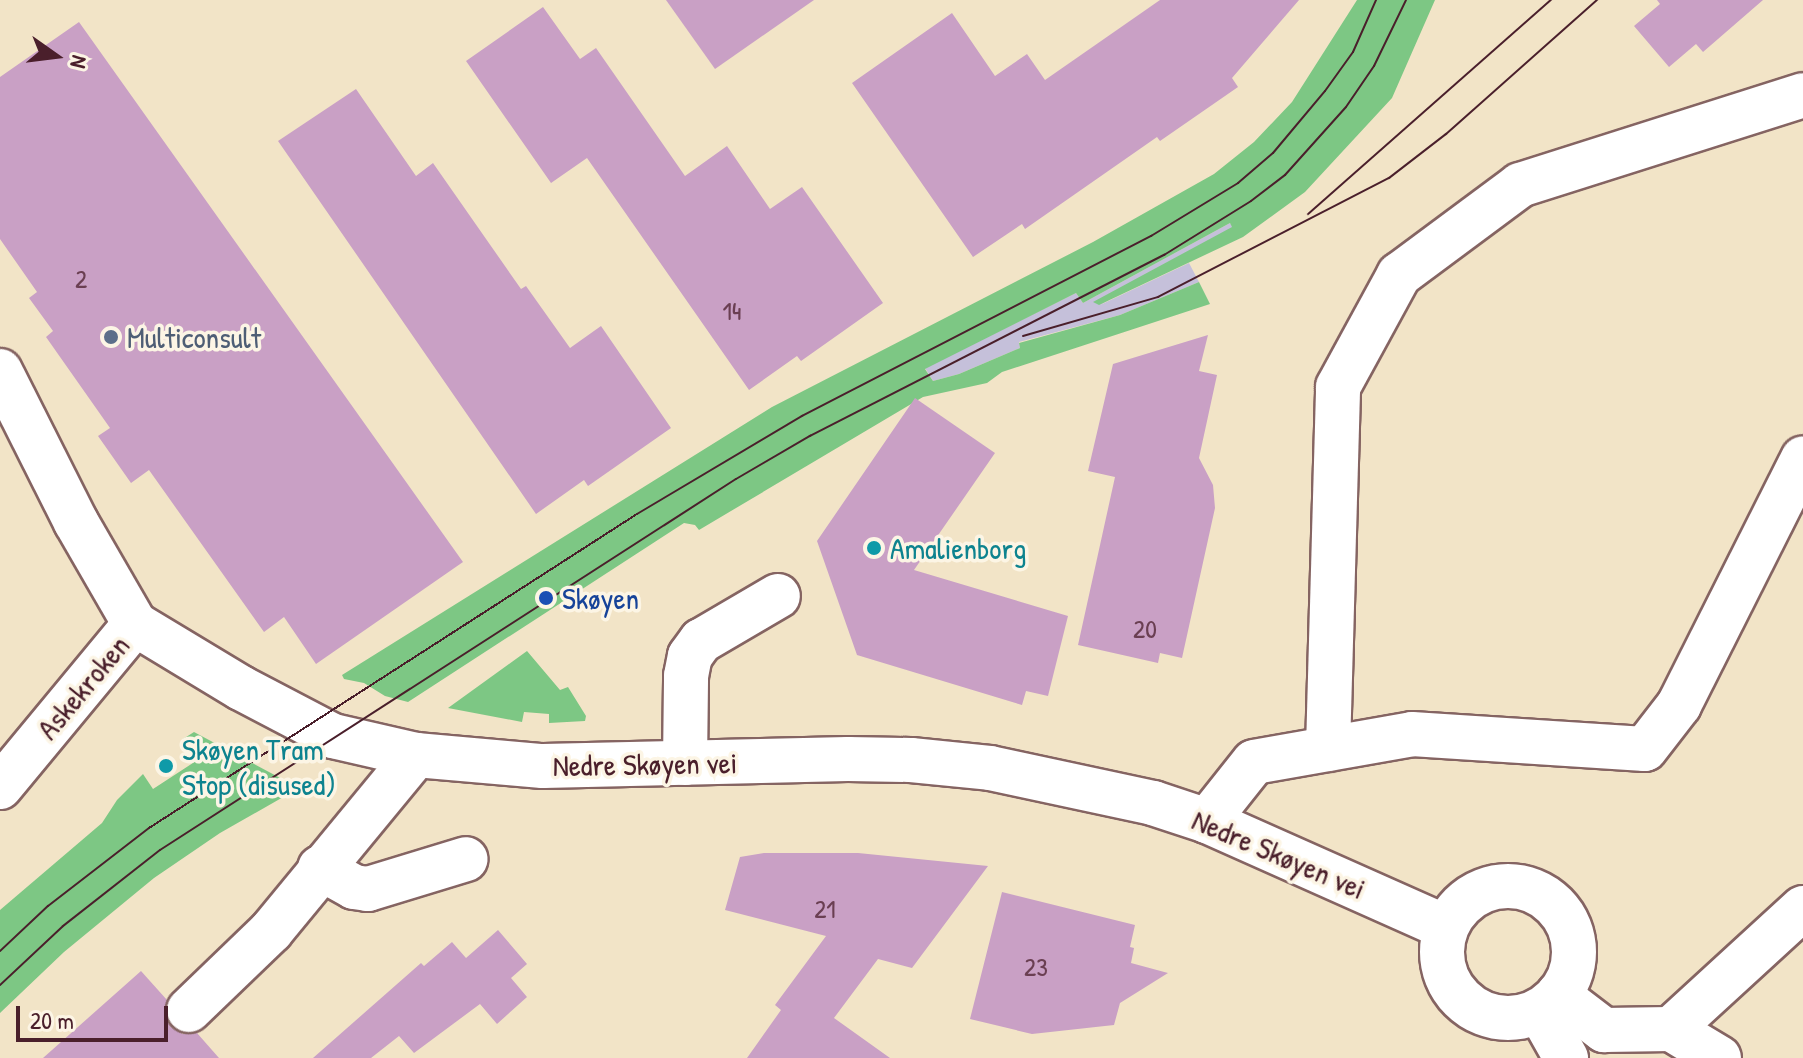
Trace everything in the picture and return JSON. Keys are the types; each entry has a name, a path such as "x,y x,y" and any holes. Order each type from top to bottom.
{"street":[{"path":"1328,749 1338,387 1399,275 1520,185 1803,95"},
{"name":"Nedre Skøyen vei","path":"0,371 76,522 135,624 241,688 333,736 416,755 543,766 911,760 990,768 1153,803 1207,821 1445,927"},
{"path":"1207,821 1254,762 1412,734 1645,749 1679,705 1803,458"},
{"path":"685,763 686,676 690,656 701,641 778,596"},
{"name":"Askekroken","path":"0,787 135,624"},
{"path":"189,1010 271,931 416,755"},
{"path":"320,868 354,887 368,889 466,859"},
{"path":"1503,885 1529,888 1551,900 1567,919 1575,943 1573,964 1549,1003 1518,1019 1494,1018 1473,1010 1455,994 1444,974 1441,951 1445,927 1459,906 1479,891 1503,885"},
{"path":"1671,1029 1803,908"},
{"path":"1549,1003 1604,1030 1671,1029 1719,1058"},
{"path":"1549,1003 1566,1058"}],"shaded area":[{"path":"1230,223 1233,227 1100,305 1189,263 1199,282 1120,315 1019,342 1020,348 959,374 933,381 925,368 1076,293 1083,303"}],"green space":[{"path":"1357,0 1435,0 1392,98 1305,192 1243,237 1099,305 1093,302 1232,227 1230,223 1083,303 1076,293 925,369 933,381 959,374 1020,348 1019,343 1120,315 1199,282 1210,304 1002,372 987,383 923,397 699,530 695,525 684,523 408,702 385,696 364,683 344,679 342,675 772,407 1093,242 1214,174 1254,142 1292,102"},
{"path":"527,651 560,690 568,687 586,716 585,721 549,723 549,714 524,712 522,722 448,708"},
{"path":"194,732 299,788 220,833 154,878 64,952 0,1013 0,910 102,823 117,800 143,774 153,789 196,761 183,739"}],"building":[{"path":"666,0 814,0 715,69"},
{"path":"1160,0 1299,0 1232,78 1238,87 1160,141 1157,137 1025,229 1022,224 973,257 852,83 952,13 995,76 1027,54 1045,80"},
{"path":"1657,0 1763,0 1703,52 1696,44 1669,67 1634,26 1660,4"},
{"path":"543,7 580,59 596,48 685,176 727,146 770,209 802,187 883,303 801,361 797,356 749,390 587,158 551,183 466,61"},
{"path":"79,22 463,562 316,664 284,617 264,632 149,470 131,483 98,436 110,428 46,337 53,331 29,298 37,292 0,239 0,77"},
{"path":"356,89 416,176 433,163 521,289 526,286 570,348 601,326 671,428 588,486 584,480 536,514 278,141"},
{"path":"1208,335 1199,371 1217,375 1199,458 1213,485 1215,508 1182,658 1160,653 1158,663 1078,645 1115,477 1088,471 1113,364"},
{"name":"Amalienborg","path":"915,398 995,453 914,570 1068,616 1048,696 1026,691 1022,705 857,655 817,541"},
{"path":"764,853 858,853 988,866 912,968 878,959 834,1018 890,1058 747,1058 781,1010 775,1005 826,936 725,910 740,857"},
{"path":"1002,892 1135,925 1130,947 1134,948 1131,963 1168,973 1120,1003 1114,1025 1032,1034 970,1019"},
{"path":"498,930 527,964 511,978 527,997 497,1024 480,1004 414,1053 399,1036 371,1058 313,1058 421,963 424,966 452,942 466,958"},
{"path":"141,971 167,1000 165,1015 171,1027 183,1034 197,1033 219,1058 43,1058"}],"tram line":[{"path":"0,951 48,906 149,828 637,514 802,416 1151,236 1238,183 1273,153 1325,91 1353,52 1376,0"},
{"path":"0,985 63,926 160,850 736,479 810,436 1164,255 1251,201 1285,175 1346,107 1374,66 1406,0"},
{"path":"1308,214 1551,0"},
{"path":"1023,336 1158,297 1389,178 1446,134 1597,0"}],"place":[{"name":"Multiconsult","path":"111,337"},
{"name":"Amalienborg","path":"874,548"},
{"name":"Skøyen","path":"546,598"},
{"name":"Skøyen Tram Stop (disused)","path":"166,766"}]}
